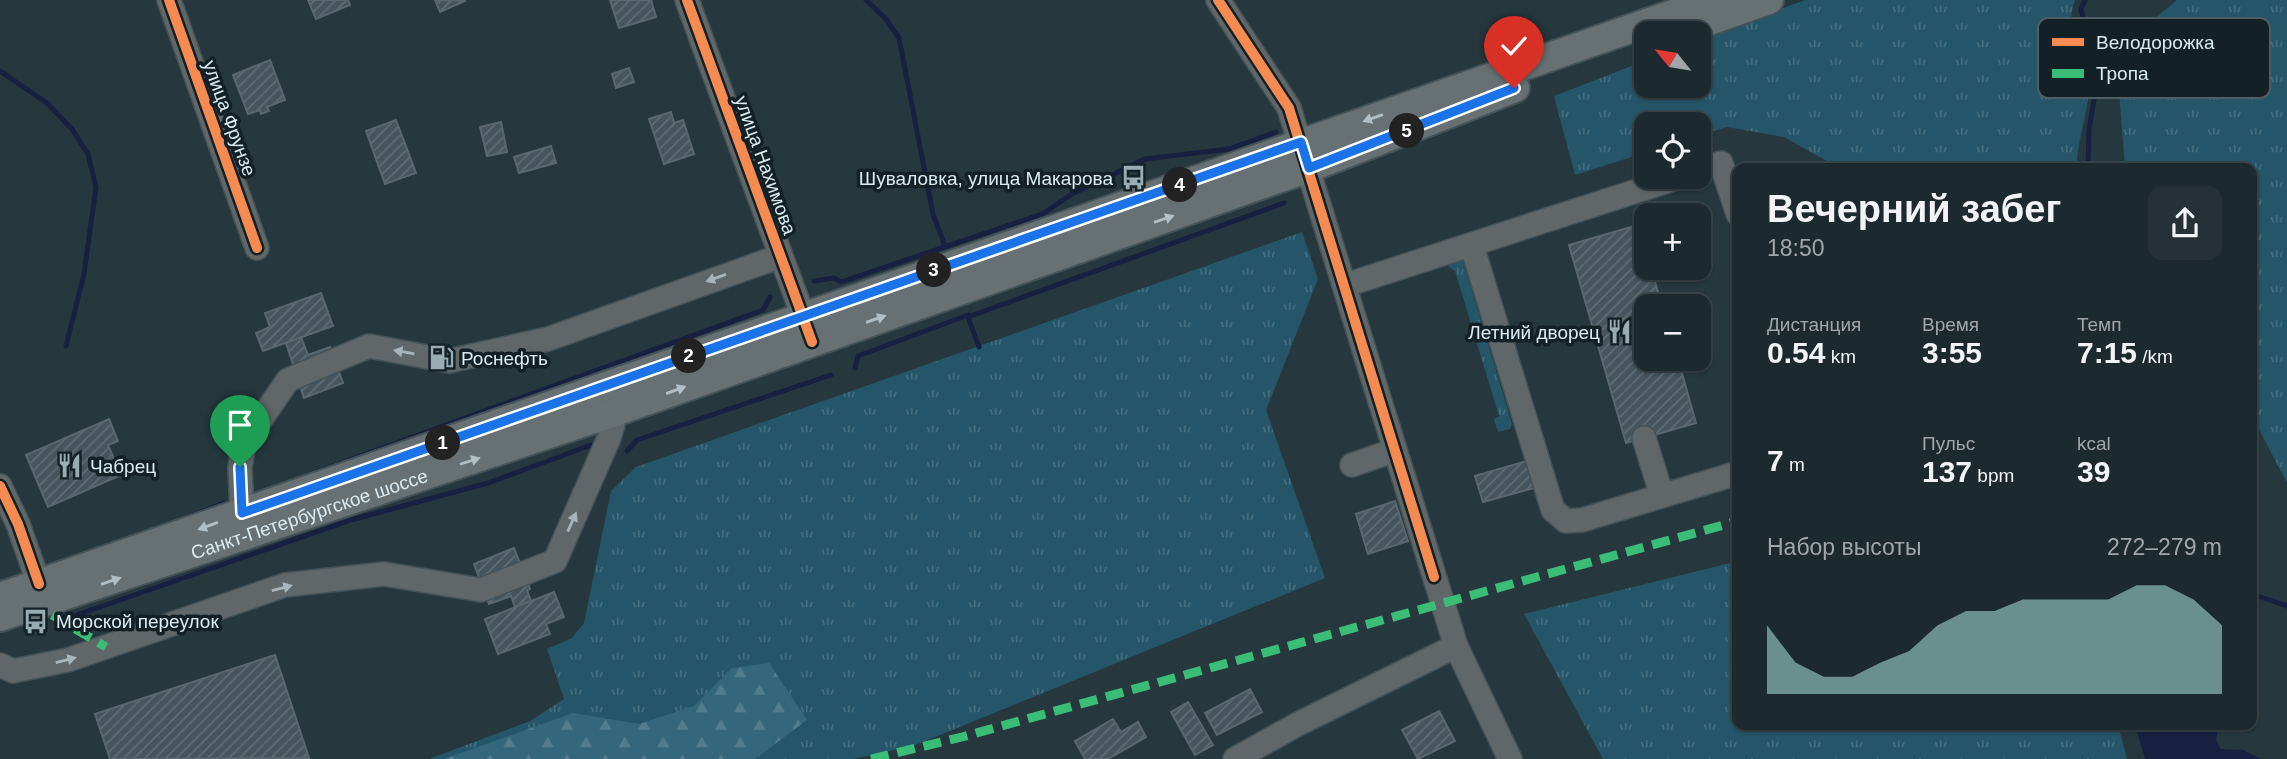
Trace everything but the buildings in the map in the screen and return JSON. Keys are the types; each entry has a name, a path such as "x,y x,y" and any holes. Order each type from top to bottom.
{"main road":[{"name":"Санкт-Петербургское шоссе","path":"0,597 242,513 808,329 1305,155 1713,0"},
{"path":"1708,21 1769,0"},
{"name":"Санкт-Петербургское шоссе","path":"1305,155 1634,46"},
{"name":"Санкт-Петербургское шоссе","path":"0,617 612,413 808,329"}],"street":[{"name":"улица Фрунзе","path":"169,0 257,248"},
{"name":"улица Нахимова","path":"687,0 808,329"},
{"path":"1218,0 1289,108 1456,646 1510,759"},
{"path":"1711,166 1721,163 1732,196"},
{"path":"1346,285 1644,189"},
{"path":"1472,246 1553,510 1566,522 1582,520 1732,475"},
{"path":"242,513 240,467 244,444 288,380 369,346 449,360 548,339 780,256"},
{"path":"0,665 13,671 68,660 285,585 384,574 481,590 555,561 609,438 613,425 612,413"},
{"path":"1644,438 1662,496"},
{"path":"1352,465 1395,450"},
{"path":"0,486 18,524 39,584"},
{"path":"1235,759 1298,724 1456,646"}],"green space":[{"path":"1805,0 2075,0 2071,18 2038,18 2038,98 2088,98 2077,163 1830,163 1784,137 1727,127 1711,132 1711,112 1634,112 1634,156 1575,175 1554,96 1634,65 1634,98 1712,98 1712,34"},
{"path":"2177,0 2287,0 2287,483 2257,426 2257,163 2125,163 2120,98 2270,98 2270,18 2155,18"},
{"path":"1302,232 1318,279 1266,410 1325,578 913,746 853,759 429,759 530,721 564,699 547,649 572,638 584,623 611,491 636,467"},
{"path":"1459,258 1463,261 1512,424 1510,429 1498,432 1494,419 1499,416 1455,271 1444,263"},
{"path":"1732,562 1732,730 2119,730 2127,759 1603,759 1524,614"},
{"path":"769,663 807,720 755,759 444,759 573,713 639,724 694,706 732,668"}],"shaded area":[{"path":"2136,730 2218,730 2216,740 2221,749 2243,750 2261,759 2145,759"}],"waterway":[{"path":"866,0 886,19 899,38 933,214 945,246"},
{"path":"2083,18 2081,9 2085,0"},
{"path":"0,71 47,103 72,129 88,154 96,187 84,274 66,346"},
{"path":"2088,163 2089,130 2094,98"},
{"path":"814,281 834,278 841,282 1042,214 1072,194 1145,159 1229,149 1276,132"},
{"path":"979,347 968,317 1284,203"},
{"path":"308,475 763,310 770,297"},
{"path":"855,368 858,356 968,315"},
{"path":"627,451 637,440 831,375"},
{"path":"68,618 351,520 488,483 591,445"},
{"path":"188,517 224,503"},
{"path":"2257,596 2287,606"}],"marked path":[{"path":"871,759 962,737 1732,523"},
{"path":"52,615 106,647"}],"cycle path":[{"path":"169,0 257,248"},
{"path":"687,0 812,342"},
{"path":"1218,0 1289,108 1434,577"},
{"path":"0,486 18,524 39,584"}],"place":[{"name":"Шуваловка, улица Макарова","path":"1133,178"},
{"name":"Летний дворец","path":"1620,332"},
{"name":"Роснефть","path":"441,358"},
{"name":"Чабрец","path":"70,466"},
{"name":"Морской переулок","path":"36,621"}],"route":[{"path":"240,467 242,513 1301,142 1309,168 1514,88"}]}
